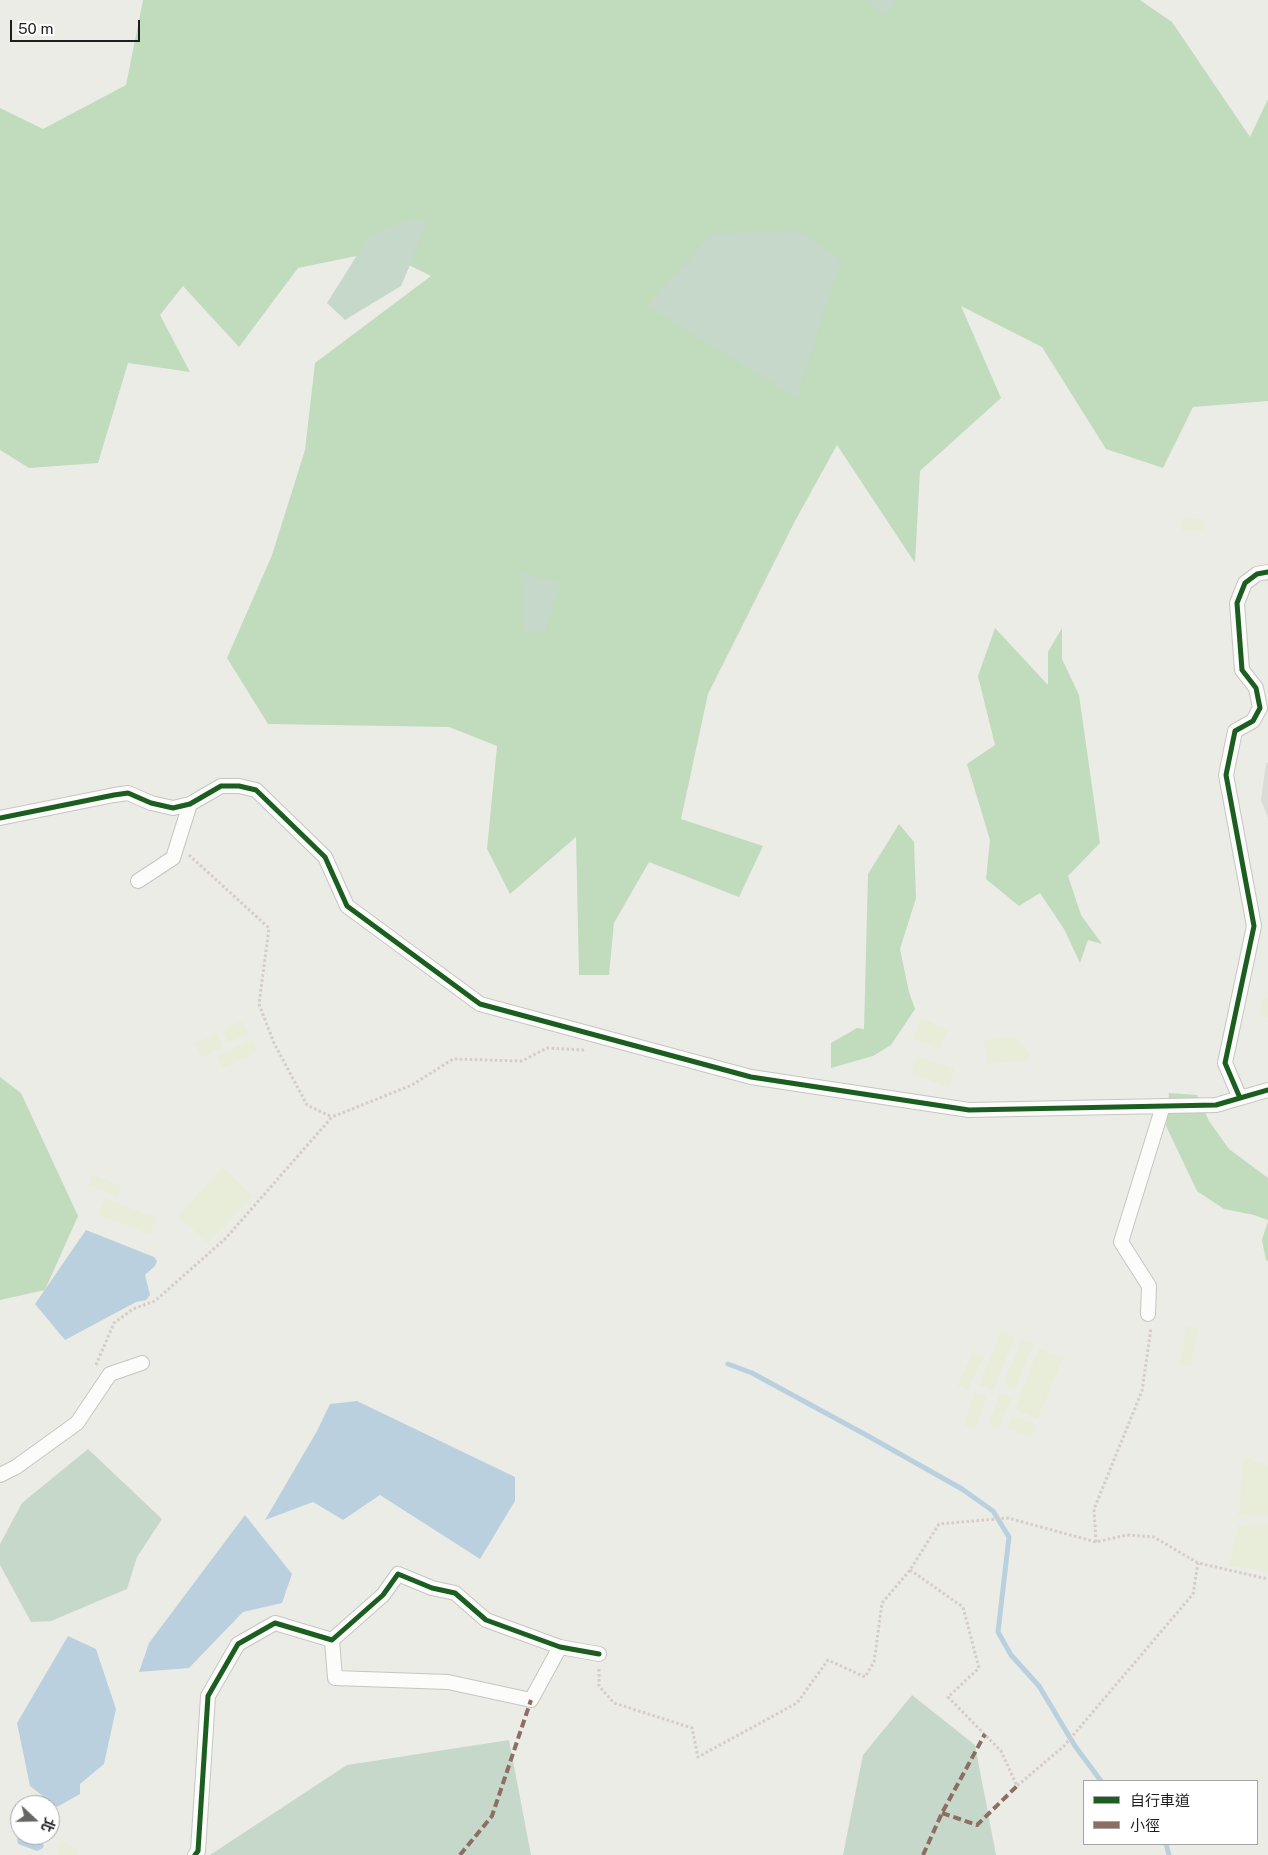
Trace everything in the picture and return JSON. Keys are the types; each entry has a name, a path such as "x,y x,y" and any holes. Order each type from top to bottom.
{"street":[{"path":"1240,1098 1225,1064 1254,926 1226,775 1235,731 1253,721 1260,708 1256,688 1242,670 1237,603 1245,584 1257,574 1268,572"},
{"path":"0,818 128,794 151,803 173,808 190,804 222,786 239,786 256,790 325,857 347,906 480,1004 751,1077 969,1110 1216,1105 1268,1090"},
{"path":"138,881 173,858 190,804"},
{"path":"1148,1314 1149,1286 1121,1242 1163,1106"},
{"path":"0,1475 16,1467 77,1423 110,1374 142,1363"},
{"path":"332,1640 383,1594 398,1574 432,1588 455,1592 486,1620 560,1647 598,1654"},
{"path":"195,1855 198,1851 208,1696 238,1644 275,1623 332,1640"},
{"path":"332,1640 335,1678 448,1682 530,1700 560,1647"}],"path":[{"path":"178,844 269,928 259,1004 274,1043 307,1105 332,1117"},
{"path":"92,1374 114,1323 133,1309 156,1301 226,1238 332,1117 412,1085 453,1059 522,1061 547,1048 583,1050 603,1037"},
{"path":"1096,1542 1094,1509 1142,1391 1152,1330 1148,1314"},
{"path":"598,1654 599,1686 614,1703 692,1728 698,1757 797,1703 828,1660 865,1677 874,1662 882,1603 910,1570 939,1524 1008,1518 1096,1542 1127,1535 1154,1537 1198,1563 1268,1579"},
{"path":"910,1570 963,1607 979,1668 948,1697 1001,1751 1017,1786 1064,1746 1193,1594 1198,1563"}],"shaded area":[{"path":"1266,763 1268,763 1268,818 1261,800"}],"green space":[{"path":"143,0 1140,0 1172,22 1250,137 1268,99 1268,401 1193,407 1163,468 1106,449 1042,347 961,306 1001,398 920,471 915,563 837,445 795,521 708,694 681,819 763,846 739,897 649,862 614,923 609,975 579,975 576,837 510,894 487,849 497,746 449,727 268,724 227,658 272,555 305,450 315,363 431,276 381,251 298,268 239,347 183,286 160,315 190,372 128,363 98,463 29,468 0,450 0,108 43,129 126,85"},
{"path":"867,0 896,0 883,17"},
{"path":"411,219 428,222 401,286 345,320 327,303 369,236"},
{"path":"798,230 841,260 797,398 647,306 711,234"},
{"path":"1183,517 1205,520 1203,532 1181,530"},
{"path":"522,572 560,583 545,632 524,631"},
{"path":"995,628 1048,685 1048,652 1062,628 1062,659 1079,695 1100,843 1068,876 1081,915 1102,944 1088,940 1080,963 1064,929 1040,893 1019,906 986,879 990,840 967,764 995,745 978,676"},
{"path":"899,824 914,842 916,898 900,949 909,992 915,1009 891,1045 873,1056 831,1068 831,1043 857,1028 864,1029 868,874"},
{"path":"1263,998 1268,998 1268,1018 1259,1016"},
{"path":"921,1018 948,1029 940,1050 913,1038"},
{"path":"242,1020 249,1033 228,1043 222,1030"},
{"path":"216,1033 223,1047 201,1058 195,1043"},
{"path":"1011,1036 1020,1041 1030,1054 1028,1061 987,1064 984,1041"},
{"path":"252,1039 258,1052 223,1069 217,1056"},
{"path":"917,1056 955,1069 949,1087 911,1074"},
{"path":"0,1077 21,1093 78,1216 45,1290 0,1300"},
{"path":"1169,1093 1197,1095 1209,1121 1229,1149 1268,1178 1268,1220 1224,1209 1197,1191 1166,1126"},
{"path":"223,1167 253,1196 208,1244 178,1216"},
{"path":"93,1174 121,1186 117,1196 88,1185"},
{"path":"105,1198 157,1218 151,1235 99,1215"},
{"path":"1268,1221 1268,1261 1266,1260 1262,1240"},
{"path":"1186,1326 1198,1328 1192,1366 1180,1364"},
{"path":"1001,1331 1015,1337 993,1391 979,1385"},
{"path":"1022,1339 1034,1344 1015,1389 1003,1384"},
{"path":"1039,1348 1063,1358 1038,1419 1014,1410"},
{"path":"972,1352 983,1357 968,1390 957,1386"},
{"path":"975,1392 987,1396 975,1429 963,1425"},
{"path":"1000,1393 1012,1398 999,1429 988,1425"},
{"path":"1012,1415 1037,1425 1031,1438 1007,1428"},
{"path":"88,1449 162,1519 137,1557 127,1589 51,1621 31,1622 0,1565 0,1544 22,1503"},
{"path":"1244,1457 1268,1465 1268,1516 1238,1515"},
{"path":"1268,1524 1268,1572 1229,1566 1238,1525"},
{"path":"912,1695 975,1745 996,1855 843,1855 863,1755"},
{"path":"509,1740 531,1855 210,1855 347,1765"},
{"path":"61,1841 79,1849 77,1855 59,1855 57,1853"}],"water":[{"path":"86,1230 154,1257 157,1261 155,1266 145,1275 150,1295 146,1300 136,1302 65,1340 35,1304"},
{"path":"357,1401 515,1477 515,1501 480,1559 380,1495 343,1520 313,1502 265,1520 317,1431 330,1404"},
{"path":"245,1515 292,1574 282,1603 243,1612 189,1668 139,1672 149,1643"},
{"path":"68,1636 96,1649 116,1709 104,1764 80,1784 80,1794 60,1805 60,1795 42,1795 30,1786 17,1723"},
{"path":"21,1845 44,1845 43,1848 37,1851"}],"waterway":[{"path":"728,1364 752,1373 868,1436 962,1489 993,1511 1009,1537 998,1632 1011,1655 1039,1686 1075,1746 1100,1780"},
{"path":"1166,1845 1169,1855"}],"marked path":[{"path":"460,1855 492,1816 531,1700"},
{"path":"923,1855 942,1813 985,1734"},
{"path":"942,1813 977,1825 1017,1786"}],"cycle path":[{"path":"1240,1098 1225,1063 1254,926 1226,775 1235,731 1253,721 1260,708 1256,688 1242,670 1237,603 1245,583 1257,574 1268,572"},
{"path":"0,818 128,793 151,803 173,808 190,804 221,786 239,786 256,790 325,857 347,906 480,1004 751,1077 969,1110 1216,1105 1268,1090"},
{"path":"195,1855 198,1851 208,1696 238,1644 275,1623 332,1640 383,1595 398,1574 432,1588 455,1593 486,1620 560,1647 599,1654"}]}
